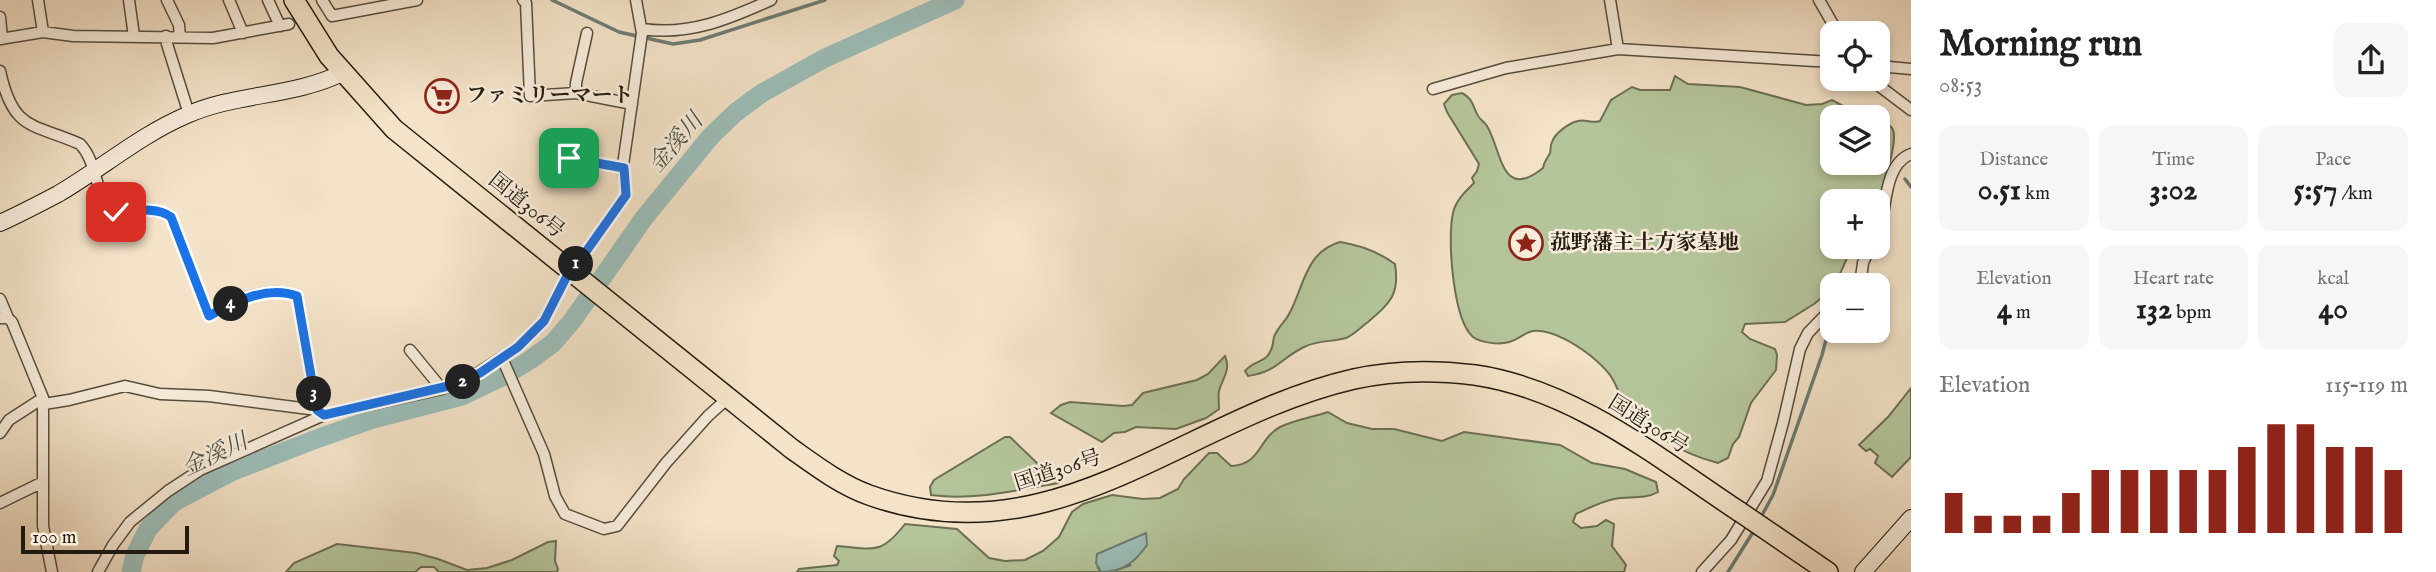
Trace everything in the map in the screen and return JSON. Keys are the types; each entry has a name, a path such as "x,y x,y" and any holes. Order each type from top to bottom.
{"highway":[{"name":"国道306号","path":"294,0 342,73 394,129 792,449 849,486 867,494 922,510 977,514 1016,510 1069,496 1255,414 1335,384 1357,378 1405,372 1468,374 1539,391 1583,411 1828,572"}],"street":[{"path":"38,0 43,32"},
{"path":"130,0 134,36"},
{"path":"167,0 180,37"},
{"path":"229,0 243,33"},
{"path":"0,17 1,39 43,32 74,36 213,38 285,25 268,0"},
{"path":"322,0 332,16 417,0"},
{"path":"523,0 526,3 530,96 576,93 632,104"},
{"path":"98,572 130,522 168,491 200,470 321,413 442,389 467,380 504,361 527,340 544,321 575,275 585,253 626,195 624,168 642,31 636,0"},
{"path":"642,31 673,31 705,26 771,0"},
{"path":"1610,0 1618,49"},
{"path":"1819,0 1831,21"},
{"path":"576,93 587,33"},
{"path":"166,36 189,114"},
{"path":"1433,89 1506,68 1618,49 1820,61"},
{"path":"1890,67 1911,69"},
{"path":"0,71 9,104 19,115 32,127 80,144 88,153 104,204 112,212 154,211 165,212 171,217 209,316 244,298 276,293 297,296 321,413"},
{"path":"0,223 58,193 147,136 189,114 214,105 321,83 342,73"},
{"path":"1886,91 1911,110"},
{"path":"1889,189 1894,168 1901,158 1911,154"},
{"path":"569,158 624,168"},
{"path":"0,299 4,318 30,362 43,401 43,526 52,572"},
{"path":"1702,572 1731,540 1767,481 1800,349 1808,333 1820,319"},
{"path":"410,349 442,389"},
{"path":"504,361 544,454 561,510 604,529 617,526 666,463 728,398"},
{"path":"0,433 14,416 43,401 69,400 125,386 160,394 209,396 321,413"},
{"path":"0,503 43,482"},
{"path":"1863,572 1911,518"}],"green space":[{"path":"1675,76 1688,84 1740,87 1806,105 1832,100 1842,105 1820,105 1820,175 1886,175 1882,189 1820,189 1820,259 1847,259 1840,273 1820,273 1820,299 1814,304 1785,322 1745,324 1742,332 1750,339 1775,349 1776,370 1751,403 1728,458 1718,463 1677,447 1653,431 1621,397 1603,367 1564,339 1540,331 1501,343 1486,342 1473,337 1461,314 1453,278 1451,225 1454,208 1474,183 1472,178 1479,164 1447,112 1444,104 1452,95 1462,93 1470,100 1487,126 1505,169 1511,176 1519,179 1529,177 1543,168 1559,132 1574,122 1600,121 1611,100 1632,87 1640,90 1670,90"},
{"path":"1890,126 1894,133 1890,160"},
{"path":"1340,242 1369,250 1395,264 1396,283 1392,298 1349,337 1309,345 1272,368 1248,376 1245,371 1270,352 1275,334 1289,314 1312,262 1328,247"},
{"path":"1225,356 1227,370 1219,391 1219,409 1206,418 1176,429 1136,427 1114,433 1102,442 1051,413 1070,402 1132,405 1143,393 1197,380 1208,374"},
{"path":"1911,388 1911,457 1892,477 1875,463 1878,456 1859,445 1888,417"},
{"path":"1328,412 1347,423 1372,429 1394,429 1442,441 1464,432 1560,445 1592,463 1625,469 1656,482 1658,492 1647,496 1609,500 1576,514 1573,522 1581,528 1597,526 1606,520 1614,524 1612,546 1626,565 1624,572 1111,572 1131,565 1098,568 1101,572 797,572 799,569 837,565 839,561 834,556 837,546 868,549 883,545 905,524 957,529 989,558 1005,561 1025,560 1043,551 1059,537 1072,512 1083,504 1112,495 1160,498 1178,489 1209,453 1217,453 1231,466 1241,465 1254,456 1267,438 1280,427"},
{"path":"1005,437 1010,437 1038,464 1053,472 1059,483 979,496 931,495 930,487 934,480"},
{"path":"556,541 557,572 439,572 434,567 421,567 415,572 286,572 294,563 337,544 416,553 467,570 487,568 512,560 548,542"}],"water":[{"path":"1146,533 1147,545 1133,561 1122,568 1101,572 1096,563 1097,554"}],"waterway":[{"path":"552,0 619,32 673,44 700,40 825,0"},
{"name":"金溪川","path":"131,572 135,555 148,529 174,502 231,472 319,438 373,419 462,396 530,360 553,343 572,321 644,218 711,136 735,113 762,93 825,58 955,0"},
{"path":"1905,179 1911,187"},
{"path":"1760,519 1773,495 1825,343"},
{"path":"1728,572 1755,529"}],"place":[{"name":"ファミリーマート","path":"442,96"},
{"name":"菰野藩主土方家墓地","path":"1526,243"}],"route":[{"path":"116,212 165,212 171,217 209,316 244,298 276,293 297,296 317,410 324,415 457,384 480,373 527,340 544,321 570,270 626,195 624,168 569,158"}]}
